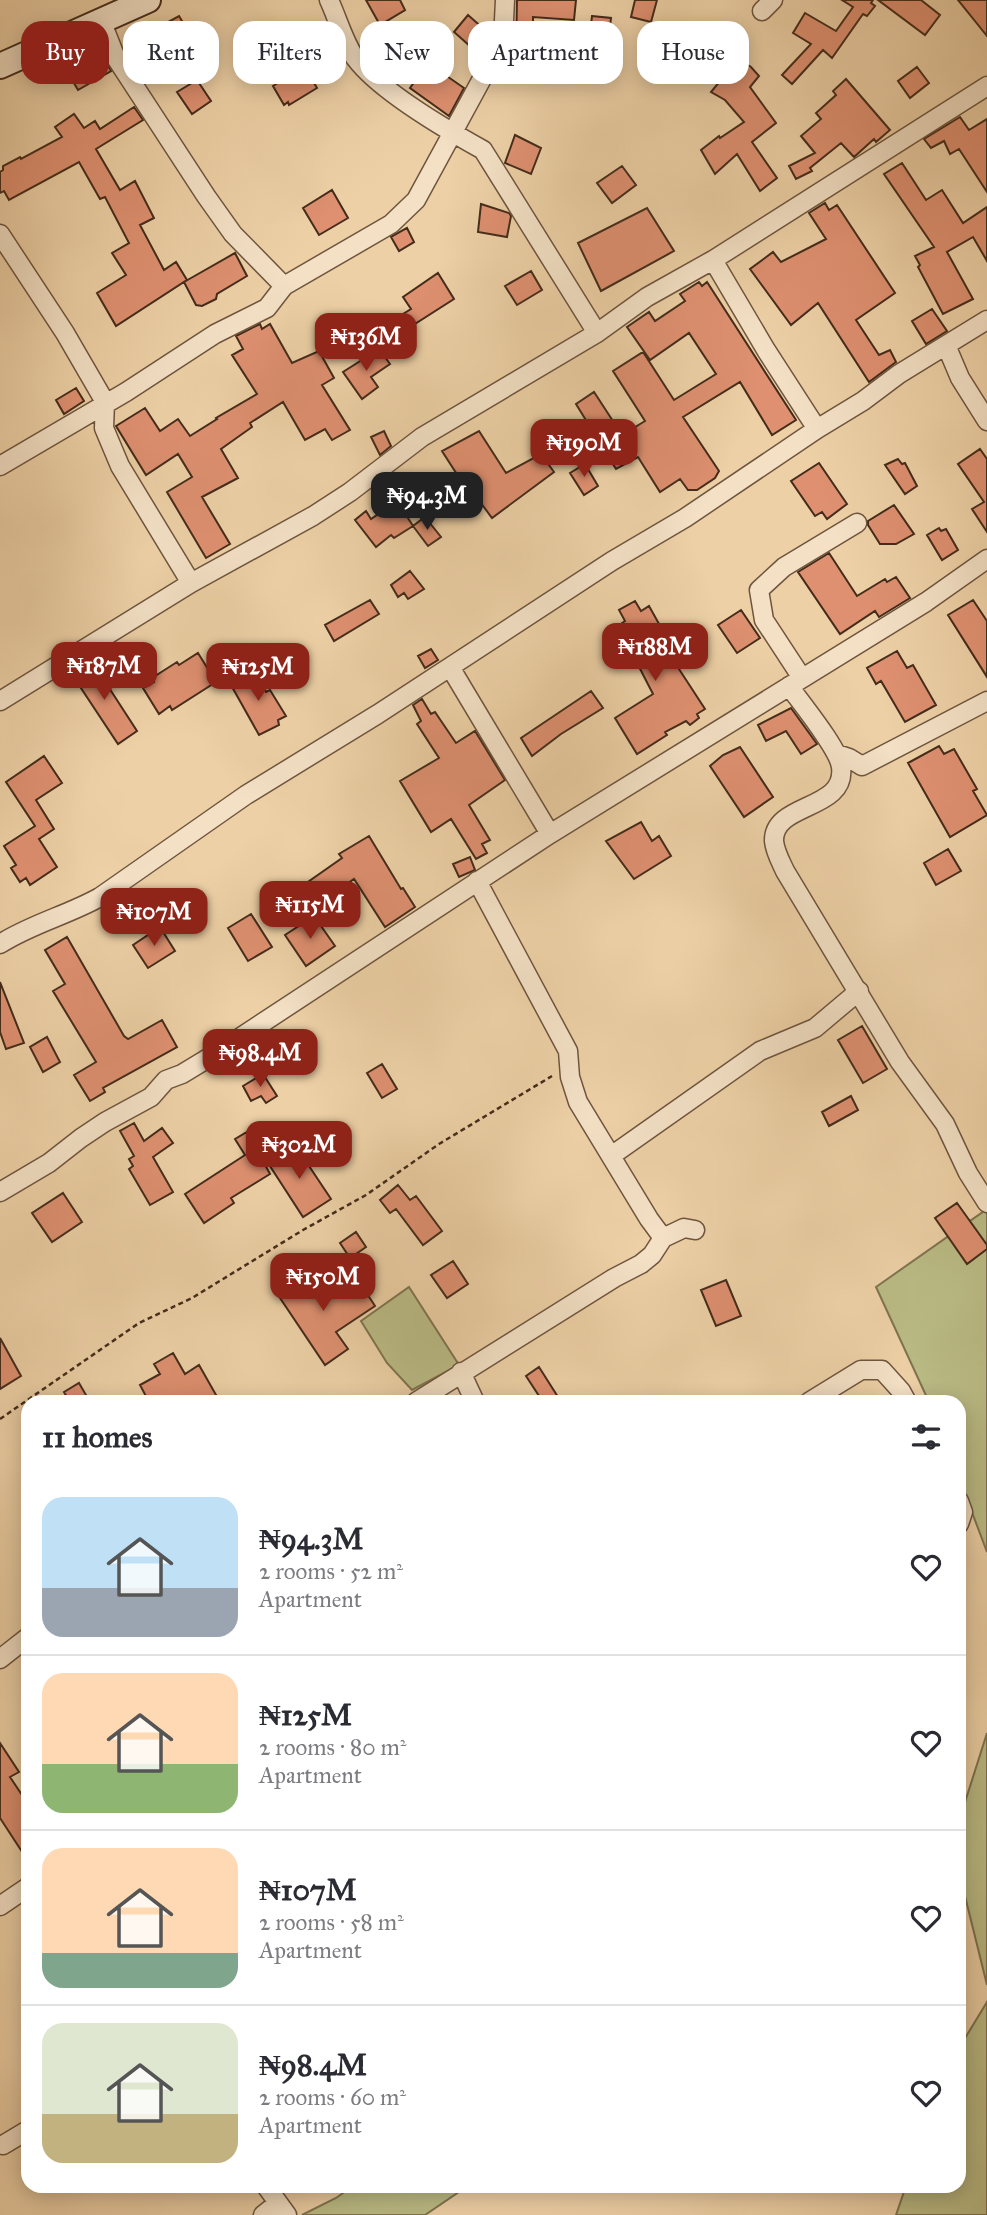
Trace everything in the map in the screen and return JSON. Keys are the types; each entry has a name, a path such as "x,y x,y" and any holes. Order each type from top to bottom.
{"street":[{"path":"0,66 148,0"},
{"path":"329,0 355,58 383,85 483,150 597,333"},
{"path":"0,466 126,392 215,334 267,308 284,286 391,224 416,200 503,40 505,0"},
{"path":"101,20 116,58 206,196 233,234 284,286"},
{"path":"0,701 191,583 313,516 350,492 422,437 597,333 647,297 713,260 987,86"},
{"path":"0,234 65,333 105,402 104,428 120,466 191,583"},
{"path":"713,260 817,429"},
{"path":"0,944 76,911 100,897 246,795 612,561 685,518 863,401 899,374 987,320"},
{"path":"946,345 960,378 987,421"},
{"path":"857,523 784,567 759,590 764,620 841,767 840,780 831,795 788,817 776,830 774,841 785,872 900,1062 946,1124 968,1173 987,1203"},
{"path":"0,1192 49,1163 80,1138 151,1097 166,1080 182,1074 215,1054 550,834 926,602 987,559"},
{"path":"450,667 550,834"},
{"path":"836,754 862,766 987,701"},
{"path":"477,881 568,1051 578,1102 663,1238"},
{"path":"611,1156 760,1051 815,1028 859,991"},
{"path":"426,1395 641,1264 652,1255 663,1238 684,1228 695,1230"},
{"path":"821,1395 862,1370 882,1370 903,1395"},
{"path":"461,1372 472,1395"},
{"path":"0,1658 21,1642"},
{"path":"0,1906 21,1892"},
{"path":"3,2144 21,2134"},
{"path":"263,2215 282,2209 271,2193"}],"path":[{"path":"35,1395 139,1323 192,1298 366,1195 439,1144 569,1066"},
{"path":"0,1419 21,1404"}],"green space":[{"path":"987,1209 987,1552 966,1496 966,1395 926,1395 876,1287"},
{"path":"409,1287 459,1365 412,1390 387,1363 361,1321"},
{"path":"987,1733 987,1985 966,1900 966,1799"},
{"path":"987,2002 987,2215 896,2215 904,2193 966,2193 966,2036"},
{"path":"343,2193 458,2193 425,2215 302,2215"}],"building":[{"path":"366,0 400,0 405,10 387,21 378,21"},
{"path":"517,0 576,0 574,20 533,17 533,21 517,21"},
{"path":"635,0 657,0 651,21 631,17"},
{"path":"842,0 873,0 871,3 875,6 867,16 863,14 832,58 823,50 792,84 782,75 811,44 793,33 805,13 836,31 853,7"},
{"path":"878,0 921,0 940,15 925,35"},
{"path":"958,0 987,0 987,36"},
{"path":"468,15 475,21 468,21 468,44 454,32"},
{"path":"592,16 611,18 611,21 591,21"},
{"path":"749,66 759,76 750,87 776,123 752,142 777,178 760,191 737,154 715,174 701,150 744,122 725,100 711,92 718,84 749,84"},
{"path":"917,67 929,83 910,98 898,81"},
{"path":"846,79 890,130 876,142 874,139 854,157 841,143 810,168 812,171 796,179 789,166 815,153 801,136 821,119 816,113 836,95 833,91"},
{"path":"454,81 464,88 449,116 410,88 413,84 454,84"},
{"path":"74,84 88,84 78,90"},
{"path":"190,84 200,84 211,101 192,114 177,92"},
{"path":"315,84 317,88 289,105 288,102 284,105 273,86"},
{"path":"134,107 143,120 96,149 120,190 135,181 154,218 140,225 164,270 176,262 187,280 116,326 97,293 126,275 112,253 129,243 105,197 100,199 79,162 9,200 4,191 0,193 0,172 3,166 62,137 55,127 74,114 84,128 95,121 100,129"},
{"path":"960,117 969,130 987,119 987,192 959,149 950,154 944,141 931,148 924,139"},
{"path":"515,135 541,148 531,174 505,163"},
{"path":"902,163 926,200 942,190 963,223 987,207 987,261 973,237 947,252 973,299 943,314 915,256 934,247 884,174"},
{"path":"622,166 636,185 612,203 597,183"},
{"path":"332,190 348,218 319,235 303,208"},
{"path":"825,203 829,210 837,205 895,293 856,320 879,355 890,350 896,362 869,382 818,303 791,325 750,269 773,252 781,262 826,239 809,213"},
{"path":"481,204 509,213 511,216 507,237 478,232"},
{"path":"647,208 674,251 601,291 578,243"},
{"path":"407,228 414,242 399,251 391,237"},
{"path":"235,253 247,276 202,306 196,305 184,282"},
{"path":"531,271 542,290 517,305 505,286"},
{"path":"438,273 454,299 385,343 377,330 411,309 403,297"},
{"path":"699,282 702,286 707,282 796,420 772,435 740,382 683,417 719,471 715,478 697,490 688,490 680,479 660,492 638,457 616,469 576,404 594,392 622,435 645,421 613,371 643,352 674,400 716,374 689,333 650,360 627,327 649,312 655,321 685,301 680,294"},
{"path":"932,309 947,331 926,344 912,321"},
{"path":"260,324 262,329 270,324 292,363 319,351 334,378 322,385 350,430 332,440 325,429 305,440 283,402 250,423 252,427 221,449 238,478 202,497 230,544 206,558 167,492 192,477 178,454 146,475 116,426 145,408 160,431 178,419 190,436 257,394 232,355 243,349 236,336"},
{"path":"379,349 390,364 371,377 378,387 362,399 343,372"},
{"path":"76,388 84,401 64,414 56,400"},
{"path":"384,431 391,446 380,455 371,437"},
{"path":"479,431 506,473 541,454 554,472 492,518 472,491 469,493 442,451"},
{"path":"980,449 987,459 987,532 972,509 984,502 958,464"},
{"path":"898,459 902,464 905,463 917,486 905,494 885,465"},
{"path":"819,463 847,504 827,519 822,512 815,516 791,481"},
{"path":"585,464 598,486 584,495 570,473"},
{"path":"397,501 413,526 394,538 391,535 376,547 355,520 366,511 371,519"},
{"path":"894,505 914,534 896,544 880,544 868,521"},
{"path":"425,517 441,537 428,546 413,526"},
{"path":"939,528 941,531 946,529 958,550 942,560 927,535"},
{"path":"829,553 857,596 885,579 887,582 896,577 910,598 879,617 875,611 840,634 798,572"},
{"path":"410,571 424,589 408,599 404,593 398,597 391,585"},
{"path":"370,600 379,614 334,641 325,625"},
{"path":"973,600 987,621 987,677 948,615"},
{"path":"635,601 641,611 649,606 668,640 662,643 705,709 697,714 699,718 690,725 686,721 665,732 667,735 637,754 615,718 653,694 618,626 625,621 619,610"},
{"path":"741,610 760,638 737,653 718,625"},
{"path":"431,649 438,660 425,668 418,656"},
{"path":"897,651 907,668 913,665 936,705 905,722 881,681 876,684 867,668"},
{"path":"198,653 216,682 172,710 170,706 159,714 143,688 154,682 152,678 177,662 179,665"},
{"path":"91,660 137,731 118,744 71,673"},
{"path":"254,671 266,692 270,690 286,716 278,720 279,725 259,735 231,685"},
{"path":"591,691 603,708 532,756 521,738"},
{"path":"422,699 431,714 435,712 456,743 475,731 505,780 469,805 490,840 482,844 487,853 476,859 451,819 431,832 400,781 439,758 417,724 421,721 413,705"},
{"path":"791,708 817,744 801,754 786,731 766,741 758,725"},
{"path":"939,746 944,754 954,749 977,789 973,791 987,815 950,837 908,763"},
{"path":"740,747 773,797 744,817 710,766 723,755"},
{"path":"44,756 62,783 36,800 54,829 39,839 57,867 30,885 26,878 20,882 11,868 16,865 4,846 35,826 6,782"},
{"path":"641,822 652,841 659,836 671,856 634,879 606,841"},
{"path":"369,836 415,907 385,927 354,879 318,904 305,884 342,858 339,854"},
{"path":"948,849 961,871 936,885 924,863"},
{"path":"470,857 475,870 459,877 453,864"},
{"path":"251,914 272,947 248,961 228,928"},
{"path":"314,916 335,946 306,966 285,935"},
{"path":"160,927 175,951 148,968 133,945"},
{"path":"67,937 124,1036 128,1039 162,1020 177,1047 103,1088 105,1092 90,1101 74,1075 96,1062 53,991 65,984 45,950"},
{"path":"0,982 24,1043 6,1049 0,1032"},
{"path":"862,1026 887,1069 863,1083 838,1040"},
{"path":"47,1037 60,1062 43,1072 30,1047"},
{"path":"382,1064 397,1089 382,1098 367,1073"},
{"path":"263,1074 277,1096 266,1103 261,1096 251,1101 243,1086"},
{"path":"851,1096 858,1110 829,1126 822,1112"},
{"path":"134,1123 144,1141 162,1128 173,1143 153,1157 173,1192 150,1205 129,1169 133,1166 129,1159 134,1156 120,1131"},
{"path":"247,1132 270,1174 231,1198 234,1203 204,1223 185,1194 245,1155 235,1139"},
{"path":"295,1145 331,1199 303,1217 268,1163"},
{"path":"398,1185 410,1200 416,1196 442,1231 423,1245 396,1209 390,1213 380,1200"},
{"path":"63,1193 82,1222 52,1242 32,1213"},
{"path":"957,1203 987,1245 987,1249 967,1264 935,1218"},
{"path":"356,1232 366,1247 350,1258 340,1243"},
{"path":"453,1261 468,1284 447,1298 431,1275"},
{"path":"302,1271 324,1303 358,1280 375,1306 336,1332 348,1349 325,1365 274,1289"},
{"path":"726,1280 741,1316 716,1326 701,1290"},
{"path":"0,1338 21,1376 0,1389"},
{"path":"173,1353 185,1374 199,1365 216,1395 145,1395 140,1385 160,1374 154,1364"},
{"path":"539,1367 557,1395 538,1395 526,1376"},
{"path":"79,1383 86,1395 66,1395 64,1392"},
{"path":"0,1743 19,1772 10,1777 21,1794 21,1850 0,1818"}]}
